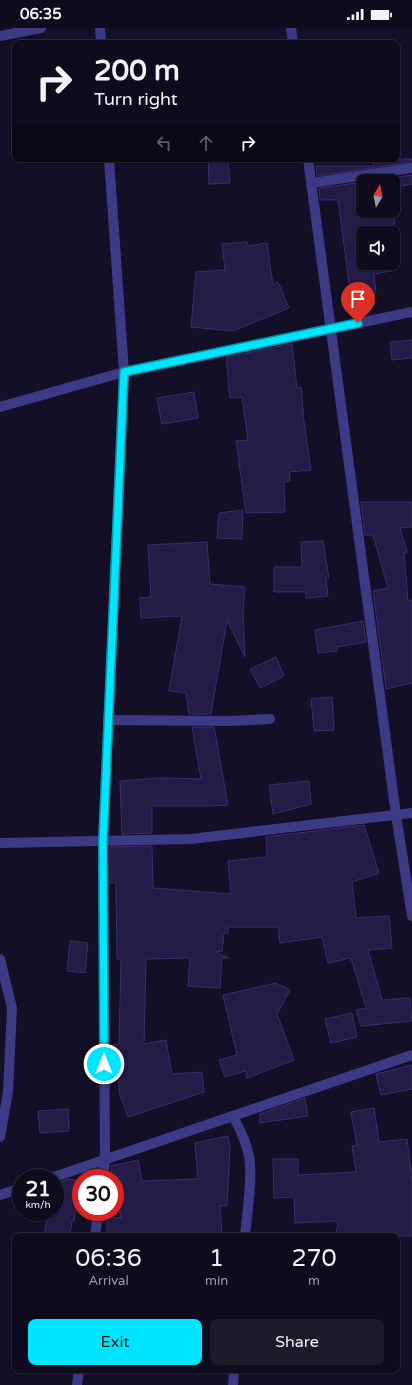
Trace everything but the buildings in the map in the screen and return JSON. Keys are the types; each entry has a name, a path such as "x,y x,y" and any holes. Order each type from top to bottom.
{"street":[{"path":"0,36 41,28"},
{"path":"100,28 101,40"},
{"path":"291,28 293,40"},
{"path":"104,1169 105,1160 103,841 124,372 109,162"},
{"path":"308,162 396,815 412,916"},
{"path":"311,183 412,168"},
{"path":"0,407 124,372 412,312"},
{"path":"108,720 270,720"},
{"path":"0,843 191,839 412,813"},
{"path":"0,959 12,1008 0,1137"},
{"path":"64,1174 412,1055"},
{"path":"233,1116 244,1136 249,1157 250,1180 245,1233"},
{"path":"0,1195 12,1191"},
{"path":"96,1233 97,1221"},
{"path":"77,1385 79,1373"},
{"path":"233,1385 234,1373"}],"route":[{"path":"104,1064 103,841 124,372 358,323"}]}
